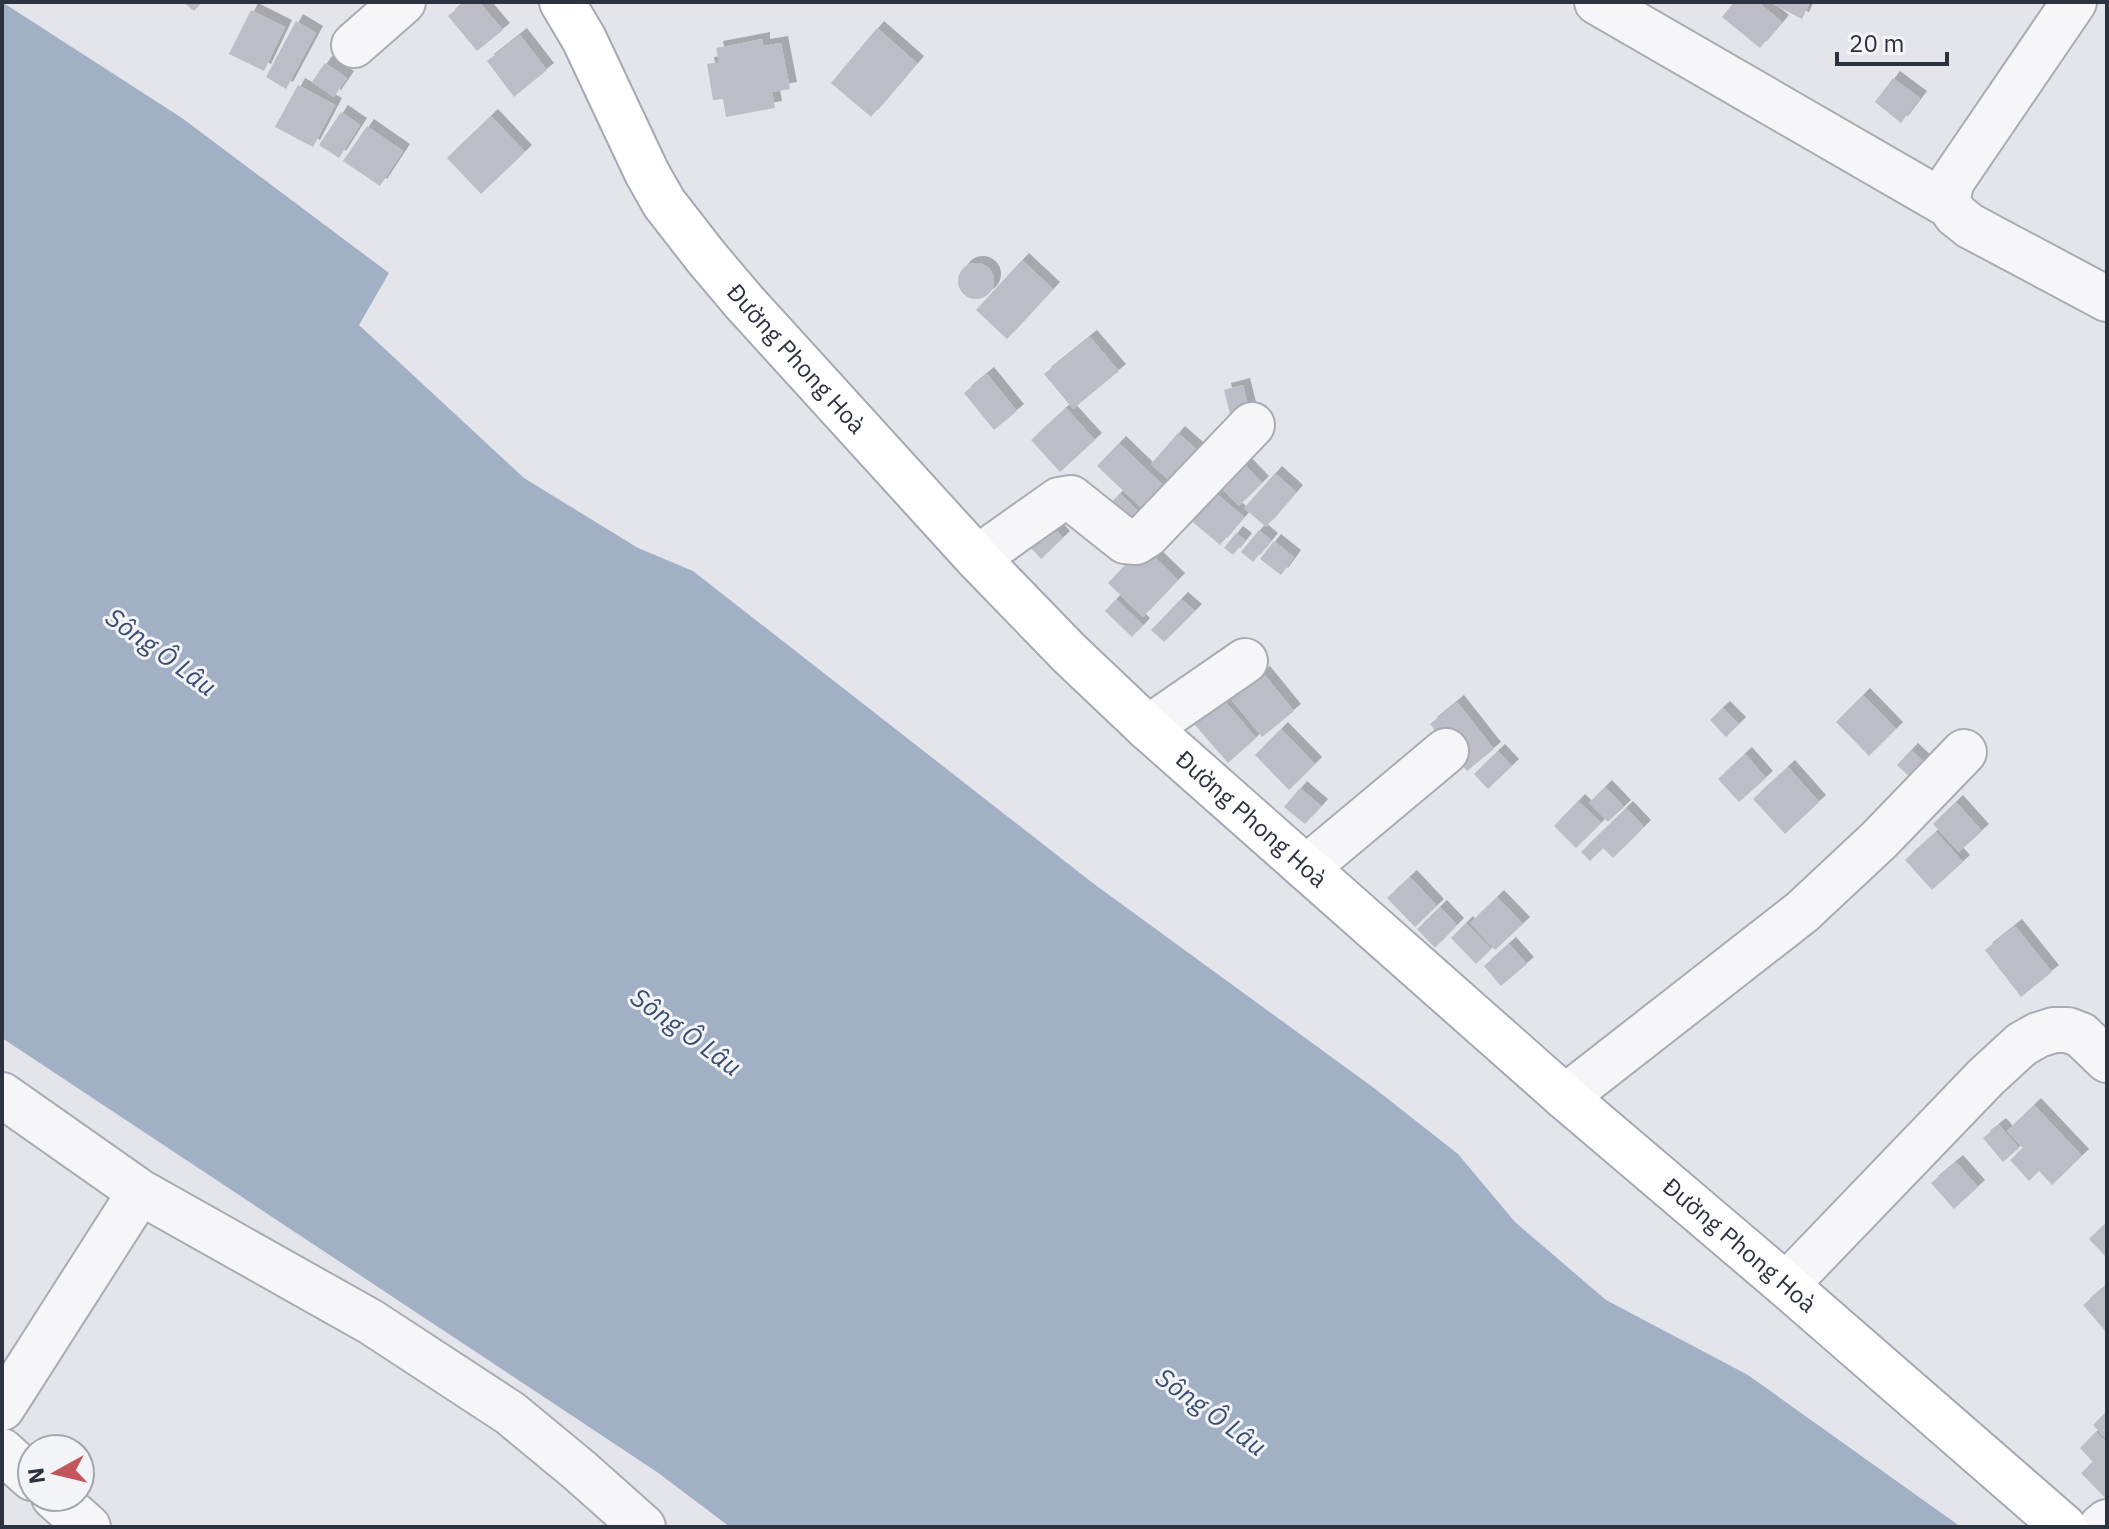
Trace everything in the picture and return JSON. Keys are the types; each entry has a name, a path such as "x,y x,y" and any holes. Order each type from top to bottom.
{"main road":[{"name":"Đường Phong Hoà","path":"562,2 584,39 647,173 664,203 706,257 977,558 1069,653 1148,728 1565,1097 2064,1527"}],"street":[{"path":"354,45 403,2"},
{"path":"1597,2 1950,206"},
{"path":"2074,2 1952,181 1948,197 1956,215 1970,226 2107,299"},
{"path":"977,558 1059,500 1071,498 1125,541 1136,542 1147,535 1252,425"},
{"path":"1148,728 1245,661"},
{"path":"1306,868 1446,751"},
{"path":"1565,1097 1802,912 1879,840 1964,752"},
{"path":"1786,1285 1986,1077 2022,1044 2054,1030 2068,1030 2081,1035 2107,1060"},
{"path":"2,1095 140,1192 371,1322 510,1413 643,1527"},
{"path":"2,1408 140,1192"},
{"path":"72,1513 88,1527"},
{"path":"2101,1527 2107,1522"}],"water":[{"name":"Sông Ô Lâu","path":"2,2 182,118 389,273 359,325 524,478 638,548 693,571 1094,884 1374,1088 1458,1154 1515,1222 1606,1300 1748,1375 1961,1527 730,1527 657,1472 2,1038"}],"building":[{"path":"183,2 202,2 194,11"},
{"path":"465,2 479,2 503,30 477,51 448,16"},
{"path":"1734,2 1758,2 1782,22 1760,48 1722,17"},
{"path":"1769,2 1810,2 1802,19"},
{"path":"251,10 285,27 264,71 229,54"},
{"path":"296,21 316,33 286,89 266,77"},
{"path":"877,28 917,63 871,117 831,83"},
{"path":"520,35 547,70 514,97 487,61"},
{"path":"763,39 763,46 781,43 790,89 772,92 775,108 726,117 723,99 713,100 707,64 719,62 716,48"},
{"path":"325,63 347,78 334,97 312,82"},
{"path":"1893,78 1920,98 1901,123 1875,102"},
{"path":"298,85 335,105 313,147 275,127"},
{"path":"341,112 360,125 339,158 319,145"},
{"path":"491,116 525,152 481,194 447,158"},
{"path":"367,126 403,151 380,186 343,161"},
{"path":"1022,260 1053,289 1007,339 976,310"},
{"path":"976,263 989,268 994,281 989,294 976,299 963,294 958,281 963,268"},
{"path":"1090,337 1119,371 1073,409 1044,374"},
{"path":"987,374 1017,411 994,430 964,393"},
{"path":"1243,385 1250,413 1231,418 1224,390"},
{"path":"1066,408 1095,440 1060,472 1031,440"},
{"path":"1178,433 1203,455 1175,486 1151,464"},
{"path":"1119,443 1170,492 1149,515 1097,466"},
{"path":"1240,460 1262,483 1239,506 1217,483"},
{"path":"1275,473 1296,492 1266,527 1244,508"},
{"path":"1213,491 1244,517 1220,545 1189,519"},
{"path":"1120,493 1146,519 1133,532 1107,507"},
{"path":"1044,517 1063,538 1041,559 1022,538"},
{"path":"1259,530 1271,540 1253,562 1241,552"},
{"path":"1236,533 1245,540 1233,555 1224,548"},
{"path":"1274,541 1294,557 1281,575 1260,559"},
{"path":"1143,546 1178,580 1143,617 1108,583"},
{"path":"1116,599 1143,625 1132,637 1105,611"},
{"path":"1181,599 1195,611 1164,642 1151,630"},
{"path":"1263,673 1294,711 1262,737 1231,699"},
{"path":"1217,692 1256,738 1228,763 1188,717"},
{"path":"1863,695 1896,729 1869,756 1836,722"},
{"path":"1457,702 1494,749 1467,771 1430,724"},
{"path":"1723,708 1739,724 1726,737 1710,720"},
{"path":"1281,729 1315,764 1289,790 1255,755"},
{"path":"1911,750 1928,766 1914,781 1897,765"},
{"path":"1498,751 1512,766 1488,789 1474,774"},
{"path":"1745,754 1766,778 1739,802 1718,779"},
{"path":"1788,767 1819,802 1785,834 1753,799"},
{"path":"1605,787 1624,807 1608,822 1589,803"},
{"path":"1300,788 1321,806 1305,824 1284,807"},
{"path":"1578,801 1601,823 1576,848 1554,826"},
{"path":"1956,802 1982,831 1959,852 1933,824"},
{"path":"1626,808 1644,827 1613,858 1603,848 1590,861 1581,852"},
{"path":"1936,832 1963,862 1932,890 1905,860"},
{"path":"1410,877 1437,906 1415,927 1387,898"},
{"path":"1497,897 1523,924 1495,950 1470,923"},
{"path":"1440,907 1457,925 1435,948 1417,929"},
{"path":"1466,923 1491,949 1476,964 1451,938"},
{"path":"2015,926 2052,972 2021,997 1985,950"},
{"path":"1509,944 1527,964 1501,986 1484,966"},
{"path":"2034,1105 2082,1156 2052,1185 2039,1171 2029,1181 2010,1160 2023,1148 2007,1131"},
{"path":"1999,1125 2019,1148 2003,1162 1983,1138"},
{"path":"1956,1162 1978,1187 1954,1209 1931,1183"},
{"path":"2107,1222 2107,1258 2089,1239"},
{"path":"2107,1285 2107,1333 2083,1305"},
{"path":"2107,1411 2107,1440 2093,1425"},
{"path":"2096,1432 2107,1443 2107,1500 2081,1473 2093,1462 2080,1448"}]}
